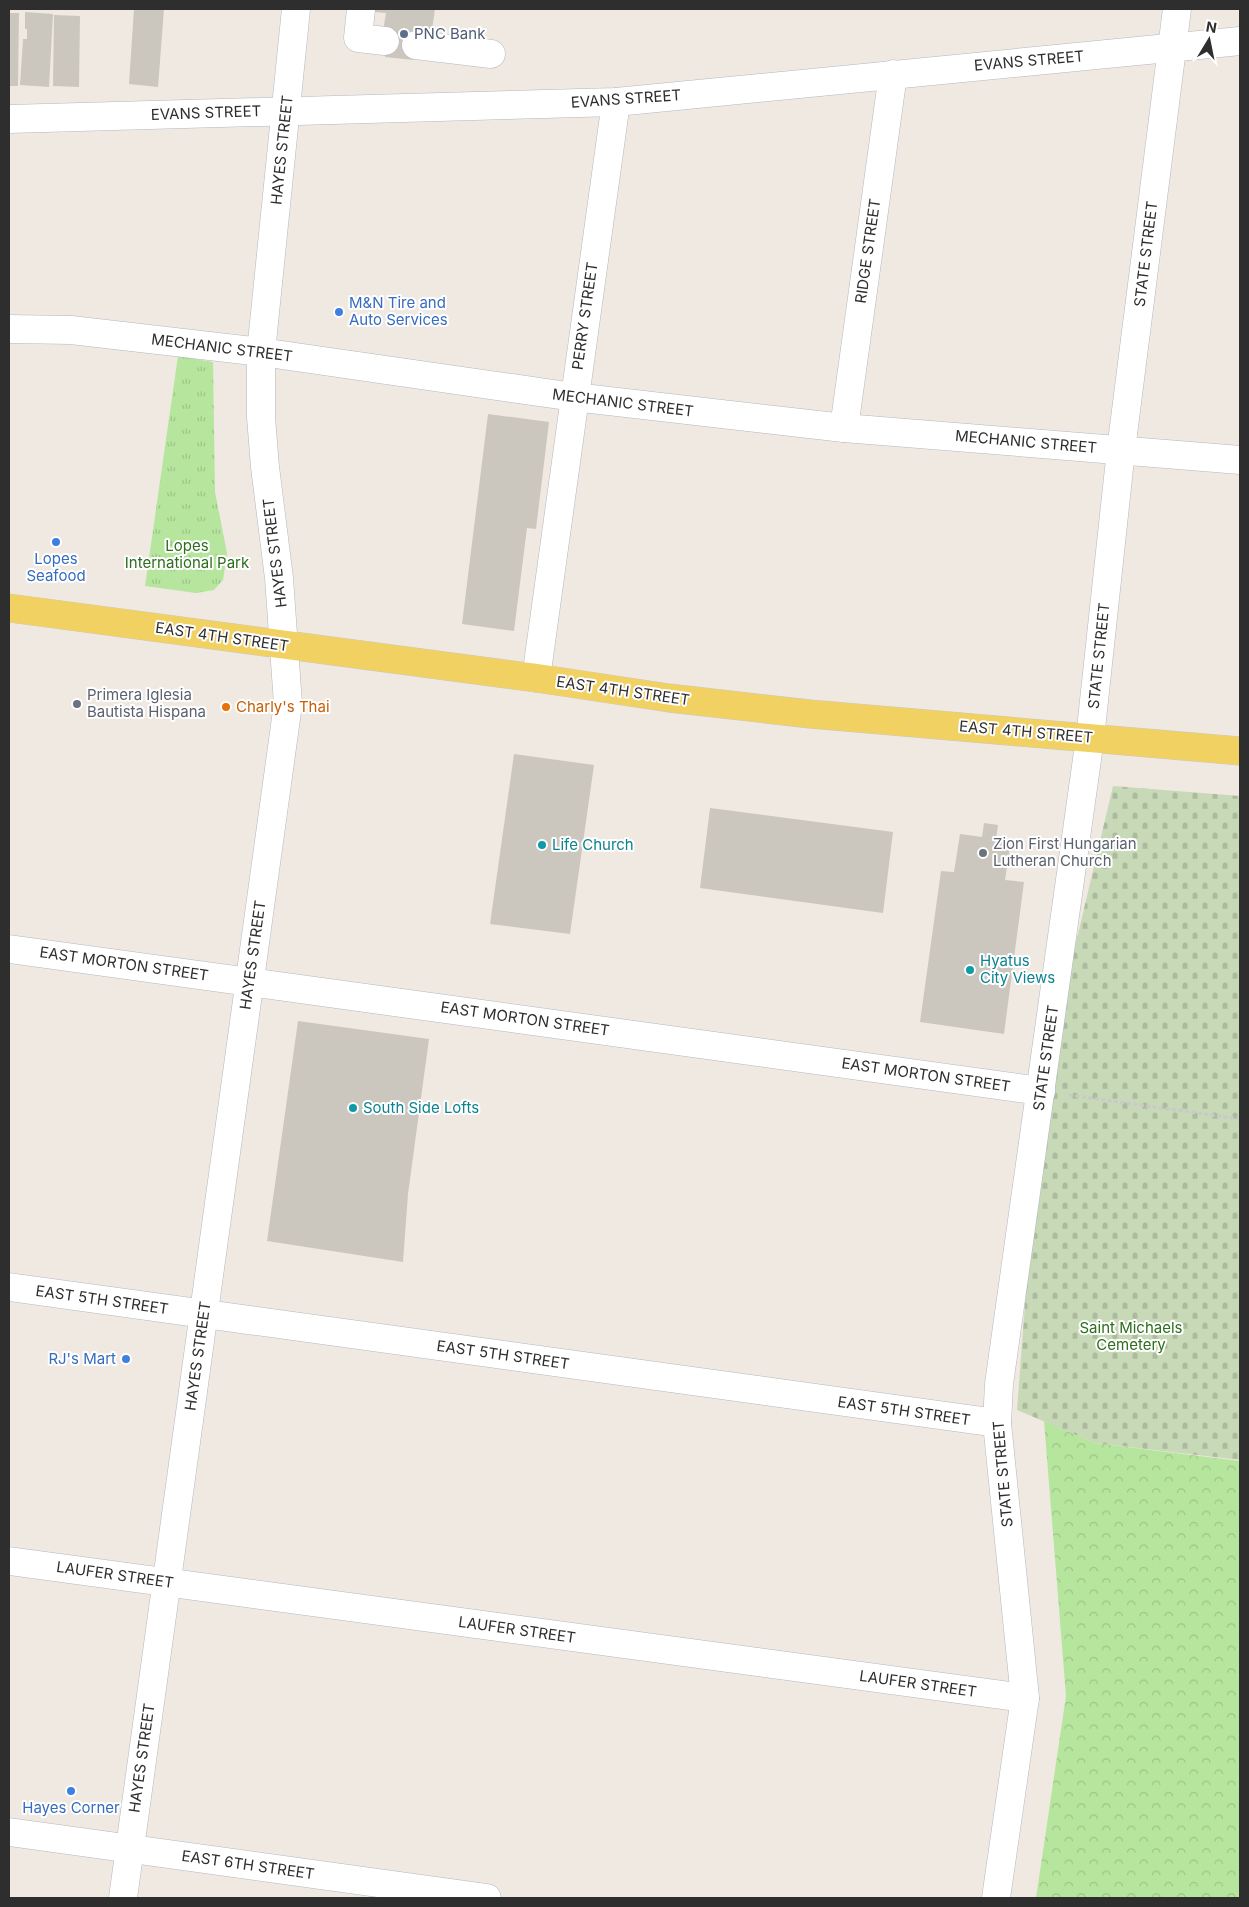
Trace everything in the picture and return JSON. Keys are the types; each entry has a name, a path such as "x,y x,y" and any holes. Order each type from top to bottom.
{"main road":[{"name":"EAST 4TH STREET","path":"9,608 536,678 669,698 772,710 1240,751"}],"street":[{"name":"HAYES STREET","path":"123,1898 288,704 279,578 264,467 260,417 261,352 296,9"},
{"path":"361,9 358,38 385,41"},
{"name":"STATE STREET","path":"996,1898 1024,1698 997,1423 999,1384 1042,1092 1090,738 1121,450 1177,9"},
{"name":"EVANS STREET","path":"9,119 616,102 1240,41"},
{"path":"416,45 491,54"},
{"name":"RIDGE STREET","path":"844,428 893,74"},
{"name":"PERRY STREET","path":"536,678 616,102"},
{"name":"MECHANIC STREET","path":"9,329 71,330 261,352 574,398 844,428 1240,460"},
{"name":"EAST MORTON STREET","path":"9,949 1042,1092"},
{"name":"EAST 5TH STREET","path":"9,1287 997,1423"},
{"name":"LAUFER STREET","path":"9,1561 1024,1698"},
{"name":"EAST 6TH STREET","path":"9,1832 487,1898"}],"path":[{"path":"1042,1092 1240,1119"}],"green space":[{"name":"Lopes International Park","path":"178,356 213,362 215,492 227,553 223,580 214,590 196,593 145,586"},
{"name":"Saint Michaels Cemetery","path":"1113,786 1240,796 1240,1460 1095,1443 1017,1410 1041,1091"},
{"path":"1044,1421 1095,1443 1240,1461 1240,1898 1036,1898 1066,1696"}],"building":[{"path":"134,9 164,9 158,87 129,84"},
{"name":"PNC Bank","path":"375,9 435,9 432,30 420,29 419,37 416,36 414,60 385,57 389,31 383,31 386,13 374,12"},
{"path":"25,12 53,14 49,87 20,85 23,39 27,39"},
{"path":"9,13 19,13 18,86 9,86"},
{"path":"54,15 80,16 79,87 53,86"},
{"path":"488,414 549,422 536,529 527,528 514,631 462,624"},
{"name":"Life Church","path":"514,754 594,765 570,934 490,924"},
{"path":"710,808 893,832 883,913 700,888"},
{"name":"Hyatus City Views","path":"984,823 998,825 996,839 1011,841 1005,880 1024,882 1004,1034 920,1022 941,871 954,872 960,834 982,837"},
{"name":"South Side Lofts","path":"298,1021 429,1039 408,1194 403,1262 267,1241"}],"place":[{"name":"PNC Bank","path":"404,34"},
{"name":"M&N Tire and Auto Services","path":"339,312"},
{"name":"Lopes Seafood","path":"56,542"},
{"name":"Primera Iglesia Bautista Hispana","path":"77,704"},
{"name":"Charly's Thai","path":"226,707"},
{"name":"Life Church","path":"542,845"},
{"name":"Zion First Hungarian Lutheran Church","path":"983,853"},
{"name":"Hyatus City Views","path":"970,970"},
{"name":"South Side Lofts","path":"353,1108"},
{"name":"RJ's Mart","path":"126,1359"},
{"name":"Hayes Corner","path":"71,1791"}]}
